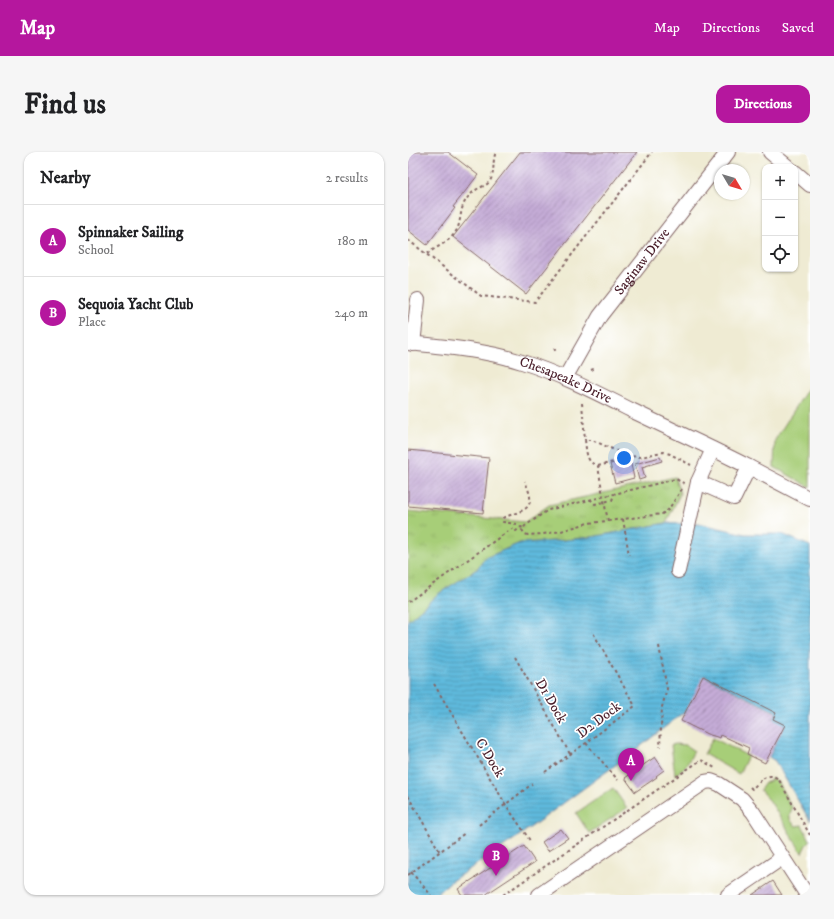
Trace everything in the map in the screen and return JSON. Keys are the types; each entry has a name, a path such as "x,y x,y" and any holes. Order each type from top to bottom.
{"street":[{"name":"Saginaw Drive","path":"565,378 600,316 728,152"},
{"path":"770,152 784,164"},
{"path":"798,175 810,185"},
{"path":"410,343 418,300"},
{"name":"Chesapeake Drive","path":"410,343 473,350 496,355 528,364 565,378 713,449 810,499"},
{"path":"678,571 698,482 713,449"},
{"path":"698,482 734,498 749,467"},
{"path":"539,895 705,782 711,781 719,784 742,799 753,812 807,895"},
{"path":"728,895 782,858"}],"path":[{"path":"427,254 434,248 450,240 455,234 460,223 465,201 474,191 491,181 496,152"},
{"path":"408,240 481,296 535,302 652,152"},
{"path":"554,348 556,352"},
{"path":"591,370 596,368"},
{"path":"582,403 585,440 588,458 590,461 598,466 628,456"},
{"path":"585,440 592,440 628,456 642,457 664,452 694,467"},
{"path":"598,466 608,521"},
{"path":"408,602 507,532 514,528 516,531 521,527 523,528 548,510 676,479 686,484 668,510 664,513 588,523 532,536 525,534 522,530 523,528"},
{"path":"517,524 503,522 504,518 526,509 530,501 525,481"},
{"path":"590,499 595,504 604,502 612,500 615,493"},
{"path":"623,519 629,555"},
{"name":"D2 Dock","path":"545,772 635,706 592,631"},
{"path":"659,646 667,689 662,707 660,747"},
{"name":"D1 Dock","path":"515,657 570,754"},
{"name":"C Dock","path":"434,684 506,805 531,842"},
{"path":"586,743 618,780"},
{"path":"503,895 701,760"},
{"path":"752,789 766,777 776,777 810,835"},
{"path":"479,825 532,784"},
{"path":"408,796 440,852"},
{"path":"408,875 465,833"},
{"path":"411,872 431,895"}],"green space":[{"path":"810,385 810,487 774,467 775,440"},
{"path":"675,477 680,494 666,523 592,537 520,543 485,558 477,569 438,594 408,620 408,511 525,522 549,505"},
{"path":"713,738 748,756 739,774 704,754"},
{"path":"671,745 685,745 694,751 686,766 675,775"},
{"path":"772,778 777,781 792,808 790,820 796,826 802,825 810,840 802,853 770,801 760,790 765,783 770,781"},
{"path":"613,788 627,808 589,833 576,813"}],"water":[{"path":"666,523 702,524 745,534 782,534 810,546 810,821 775,761 769,757 784,725 773,720 776,712 704,676 688,709 632,753 516,838 450,882 435,895 408,895 408,620 438,594 477,569 485,558 520,543 592,537"}],"building":[{"path":"408,152 448,152 478,175 453,207 455,208 427,245 408,230"},
{"path":"520,152 637,152 526,294 453,237"},
{"path":"408,450 489,458 483,513 408,506"},
{"path":"660,457 662,461 642,467 645,478 639,480 635,464"},
{"path":"630,460 634,478 615,483 610,464"},
{"path":"703,676 776,713 773,719 785,725 765,763 747,754 749,748 721,735 720,738 707,734 681,721"},
{"path":"655,757 664,770 656,776 657,777 635,792 625,778"},
{"path":"561,829 568,838 548,851 542,842"},
{"path":"524,846 535,862 485,895 462,895 458,889"},
{"path":"773,881 782,895 752,895"}],"place":[{"name":"Spinnaker Sailing","path":"631,781"},
{"name":"Sequoia Yacht Club","path":"496,876"}]}
